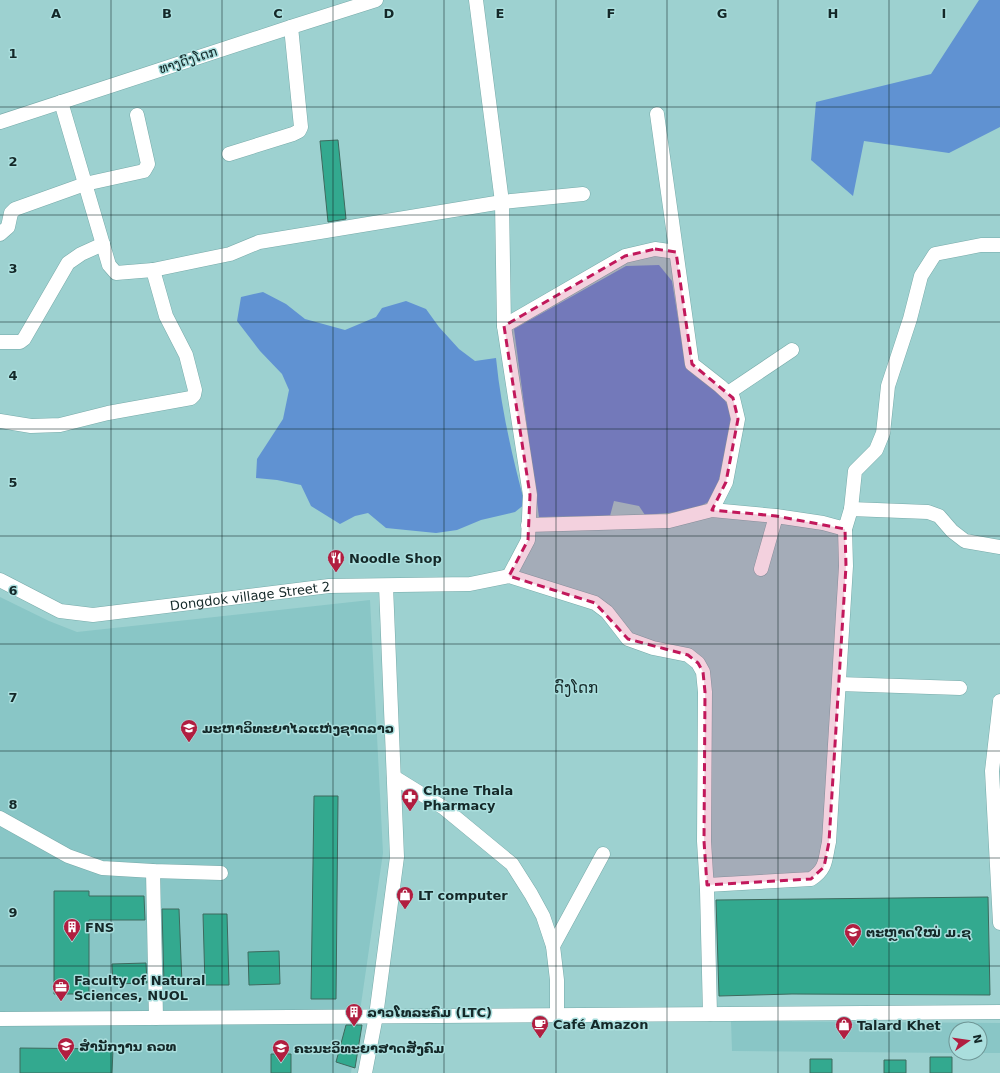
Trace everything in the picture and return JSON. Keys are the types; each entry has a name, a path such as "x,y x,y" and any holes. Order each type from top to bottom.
{"street":[{"name":"ທາງດົງໂດກ","path":"0,122 376,0"},
{"path":"476,0 502,202 504,326 530,495 528,540 508,576 595,603 607,612 628,639 653,648 688,655 698,663 703,672 705,692 704,841 707,885 710,1014"},
{"path":"229,154 293,134 299,131 301,127 291,27"},
{"path":"61,102 109,265 116,272 153,270 230,254 259,242 502,202 583,194"},
{"path":"657,114 692,364 733,398 738,419 726,482 712,510"},
{"path":"0,234 8,228 11,213 14,208 85,184 144,171 148,164 137,115"},
{"path":"0,342 20,342 24,339 68,263 81,254 103,244"},
{"path":"707,885 811,879 819,874 824,867 829,842 839,684 846,566 845,529 851,509 855,471 876,450 883,433 888,386 910,319 921,276 935,254 981,246 1000,245"},
{"path":"504,326 625,256 655,249 676,252"},
{"path":"0,421 31,426 60,425 191,398 194,395 195,390 186,355 166,316 153,270"},
{"path":"728,393 792,350"},
{"path":"851,509 928,512 939,516 952,532 965,541 1000,547"},
{"path":"528,525 668,521 712,510 776,516 823,523 845,529"},
{"path":"761,569 776,516"},
{"name":"Dongdok village Street 2","path":"0,580 60,611 93,615 329,586 470,584 508,576"},
{"path":"365,1073 376,1016 397,857 386,586"},
{"path":"839,684 960,688"},
{"path":"1000,701 997,753 992,771 999,875 1000,923"},
{"path":"394,777 444,808 512,864 531,894 542,916 553,946 557,1015"},
{"path":"0,818 68,856 102,868 221,873"},
{"path":"553,946 603,854"},
{"path":"153,871 156,1018"},
{"path":"0,1019 1000,1012"}],"highlighted area":[{"path":"655,249 676,252 692,364 733,398 738,419 726,482 712,510 776,516 845,529 846,566 829,842 824,867 811,879 707,885 704,841 705,692 703,672 698,663 688,655 628,639 595,603 509,576 528,540 530,495 504,326 625,256"}],"shaded area":[{"name":"ມະຫາວິທະຍາໄລແຫ່ງຊາດລາວ","path":"0,597 49,621 77,632 370,600 383,853 351,1073 0,1073"},
{"name":"Talard Khet","path":"731,1021 948,1023 948,1053 732,1051"},
{"name":"Talard Khet","path":"988,1023 1000,1023 1000,1053 988,1053"}],"water":[{"path":"979,0 1000,0 1000,127 949,153 864,141 853,196 811,160 816,102 931,74"},
{"path":"659,265 672,281 686,368 720,392 732,413 727,456 712,500 691,511 645,515 639,506 614,501 610,516 539,517 514,329 626,266"},
{"path":"263,292 286,304 305,319 345,330 376,317 382,308 406,301 426,309 439,327 459,349 475,361 496,358 508,432 525,504 515,512 481,520 457,530 436,533 386,528 368,513 355,516 340,524 311,506 301,485 277,480 256,478 257,459 283,419 289,390 282,374 260,351 237,321 241,297"}],"building":[{"path":"338,140 346,219 328,222 320,141"},
{"path":"314,796 338,796 336,999 311,999"},
{"name":"FNS","path":"54,891 89,891 89,896 144,896 145,920 89,920 89,994 54,994"},
{"name":"ຕະຫຼາດໃໝ່ ມ.ຊ","path":"988,897 990,995 792,994 719,996 716,900"},
{"path":"162,909 179,909 182,984 164,984"},
{"path":"203,914 227,914 229,985 205,985"},
{"path":"279,951 280,984 249,985 248,952"},
{"path":"146,963 147,983 113,984 112,964"},
{"path":"346,1025 362,1025 355,1068 336,1062"},
{"name":"ສຳນັກງານ ຄວທ","path":"20,1048 113,1049 112,1073 20,1073"},
{"name":"ຄະນະວິທະຍາສາດສັງຄົມ","path":"271,1054 291,1054 291,1073 271,1073"},
{"path":"930,1057 948,1057 948,1061 952,1061 952,1073 930,1073"},
{"path":"810,1059 832,1059 832,1073 810,1073"},
{"path":"884,1060 906,1060 906,1073 884,1073"}],"place":[{"name":"Noodle Shop","path":"336,573"},
{"name":"ມະຫາວິທະຍາໄລແຫ່ງຊາດລາວ","path":"189,743"},
{"name":"Chane Thala Pharmacy","path":"410,812"},
{"name":"LT computer","path":"405,910"},
{"name":"FNS","path":"72,942"},
{"name":"ຕະຫຼາດໃໝ່ ມ.ຊ","path":"853,947"},
{"name":"Faculty of Natural Sciences, NUOL","path":"61,1002"},
{"name":"ລາວໂທລະຄົມ (LTC)","path":"354,1027"},
{"name":"Café Amazon","path":"540,1039"},
{"name":"Talard Khet","path":"844,1040"},
{"name":"ສຳນັກງານ ຄວທ","path":"66,1061"},
{"name":"ຄະນະວິທະຍາສາດສັງຄົມ","path":"281,1063"}],"district":[{"name":"ດົງໂດກ","path":"576,688"}]}
